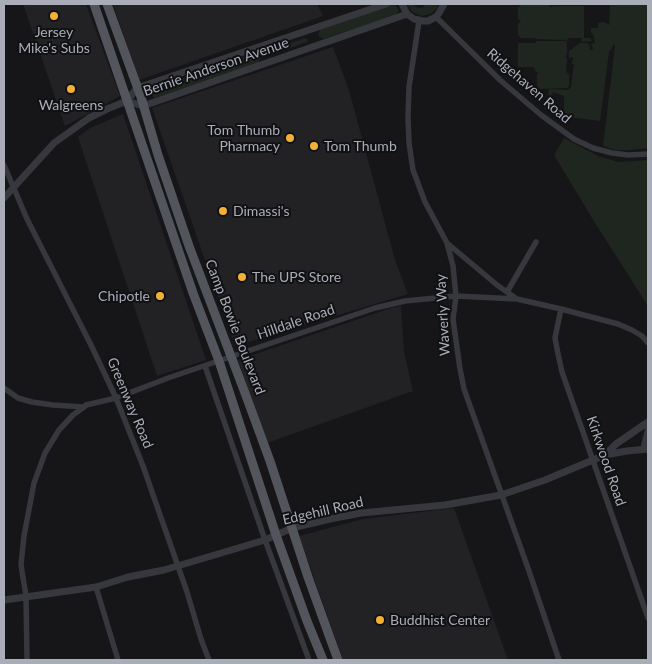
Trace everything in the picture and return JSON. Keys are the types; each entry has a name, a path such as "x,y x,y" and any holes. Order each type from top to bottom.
{"main road":[{"name":"Camp Bowie Boulevard","path":"94,4 193,293 220,362 276,535 323,660"},
{"name":"Camp Bowie Boulevard","path":"107,4 189,246 232,357 337,658"},
{"path":"167,217 174,216 176,218 189,246"},
{"path":"323,660 337,658"}],"street":[{"name":"Bernie Anderson Avenue","path":"386,4 137,88 128,101 143,106 407,14"},
{"path":"402,4 407,14 419,21 428,21 436,16 444,4"},
{"name":"Ridgehaven Road","path":"436,16 500,80 541,115 574,139 593,148 612,153 628,155 648,154"},
{"name":"Waverly Way","path":"419,21 409,87 409,143 413,170 425,202 447,243 455,277 456,296 453,319 464,390 529,570 559,660"},
{"path":"4,198 54,143 94,115 128,101"},
{"name":"Greenway Road","path":"4,166 12,188 116,398 143,466 178,565 200,639 209,660"},
{"path":"507,292 536,242"},
{"name":"Hilldale Road","path":"447,243 496,285 517,299"},
{"name":"Hilldale Road","path":"4,388 18,398 32,402 84,407 116,398 390,304 405,300 456,296 517,299 562,309 618,324 642,336 648,343"},
{"name":"Kirkwood Road","path":"562,309 556,338 562,372 648,618"},
{"path":"205,366 309,660"},
{"path":"27,660 26,596 21,565 24,536 34,483 46,453 59,430 73,415 84,407"},
{"path":"605,455 616,444 648,422"},
{"path":"646,449 648,428"},
{"name":"Edgehill Road","path":"4,600 96,587 265,540 292,528 353,514 445,505 501,495 545,480 605,455 646,449"},
{"path":"96,587 118,660"}],"shaded area":[{"path":"23,4 86,4 120,96 65,126"},
{"path":"113,4 317,4 323,16 139,80"},
{"path":"393,4 398,9 395,15 323,39 318,35 320,30"},
{"path":"407,4 414,4 416,7 421,8 424,7 424,4 438,4 432,13 422,16 412,12"},
{"path":"522,4 549,5 551,8 553,6 584,6 584,38 590,38 592,41 582,42 582,38 568,38 567,41 521,38 518,35 518,24 521,21 518,19 518,8"},
{"path":"610,4 648,4 648,148 616,150 603,146 614,44 609,52 600,121 554,115 542,106 545,100 552,102 553,108 564,112 564,96 553,92 552,96 548,95 549,89 568,90 571,87 574,64 572,64 573,57 569,58 569,51 580,43 588,43 590,50 592,50 591,44 595,43 591,28 598,28 598,23 604,22 609,25"},
{"path":"305,38 308,40 307,42 271,55 269,54 270,50"},
{"path":"537,41 567,42 567,54 565,57 567,58 566,72 569,74 569,86 567,88 540,89 537,86 537,74 539,72 536,72 534,67 518,67 518,43 535,43"},
{"path":"333,47 349,90 395,260 408,294 235,346 152,108"},
{"path":"254,53 260,56 258,63 155,98 150,93 152,89"},
{"path":"123,114 206,360 157,376 78,137 90,128"},
{"path":"564,138 600,157 619,162 648,160 648,306 554,155"},
{"path":"401,306 404,352 413,391 267,443 238,360"},
{"path":"454,508 508,660 343,660 299,536 363,519"}],"place":[{"name":"Jersey Mike's Subs","path":"54,16"},
{"name":"Walgreens","path":"71,89"},
{"name":"Tom Thumb Pharmacy","path":"290,138"},
{"name":"Tom Thumb","path":"314,146"},
{"name":"Dimassi's","path":"223,211"},
{"name":"The UPS Store","path":"242,277"},
{"name":"Chipotle","path":"160,296"},
{"name":"Buddhist Center","path":"380,620"}]}
